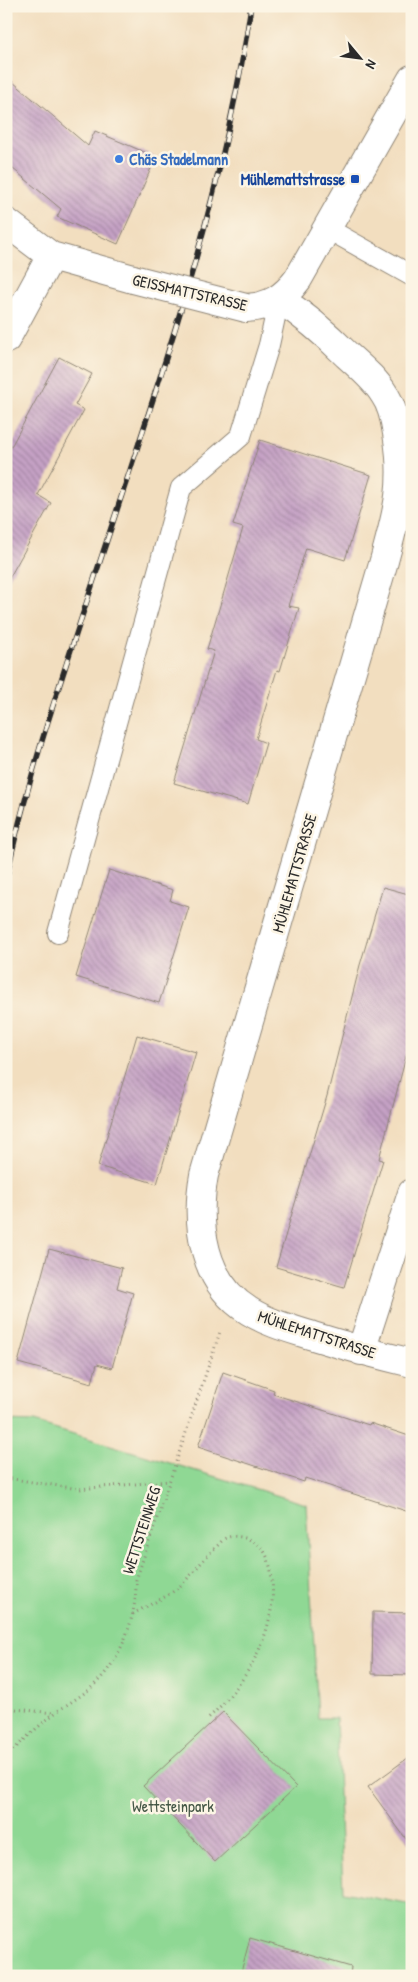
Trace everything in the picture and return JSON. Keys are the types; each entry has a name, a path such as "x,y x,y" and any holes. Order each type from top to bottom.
{"street":[{"name":"GEISSMATTSTRASSE","path":"6,222 51,256 246,308 269,305 290,290 298,279 412,79"},
{"path":"6,339 51,256"},
{"name":"MÜHLEMATTSTRASSE","path":"279,299 322,332 364,370 385,394 394,416 397,430 402,460 401,490 384,561 204,1175 200,1209 202,1236 214,1272 232,1298 249,1311 271,1323 361,1351 412,1363"},
{"path":"361,1351 412,1192"}],"lane":[{"path":"328,229 412,276"},
{"path":"58,933 181,488 242,436 269,345 279,299"}],"path":[{"name":"WETTSTEINWEG","path":"6,1757 55,1713 96,1684 114,1660 125,1636 137,1597 136,1580 232,1298"},
{"path":"6,1478 79,1489 170,1481"},
{"path":"132,1614 178,1588 203,1559 227,1537 241,1536 255,1542 267,1553 273,1594 270,1617 264,1634 250,1667 237,1688 225,1704 208,1719"},
{"path":"6,1708 55,1713"}],"green space":[{"name":"Wettsteinpark","path":"6,1421 34,1422 306,1504 318,1718 336,1718 343,1892 412,1905 412,1976 6,1976"}],"building":[{"path":"6,76 88,146 95,131 156,157 118,244 57,217 61,209 6,163"},
{"path":"59,357 92,374 75,405 84,410 38,495 51,503 6,584 6,456"},
{"path":"260,440 371,475 345,560 306,548 288,606 299,608 280,671 277,670 256,739 266,743 248,804 174,783 214,651 207,649 243,528 233,525"},
{"path":"109,870 173,890 170,901 189,907 159,1003 76,977"},
{"path":"383,887 412,895 412,1034 379,1159 383,1160 344,1287 276,1267 327,1096 360,965"},
{"path":"137,1035 196,1052 157,1184 98,1166"},
{"path":"49,1249 122,1268 117,1288 133,1293 112,1368 97,1364 92,1383 18,1363"},
{"path":"223,1372 274,1390 273,1394 412,1437 412,1513 305,1478 304,1482 198,1447"},
{"path":"373,1612 412,1613 412,1675 372,1674"},
{"path":"223,1712 296,1787 215,1862 143,1786"},
{"path":"412,1755 412,1847 368,1787"},
{"path":"250,1938 351,1967 350,1976 240,1976"}],"railway":[{"path":"6,880 43,736 160,377 204,230 238,82 251,6"}],"place":[{"name":"Chäs Stadelmann","path":"119,159"},
{"name":"Mühlemattstrasse","path":"355,179"}]}
